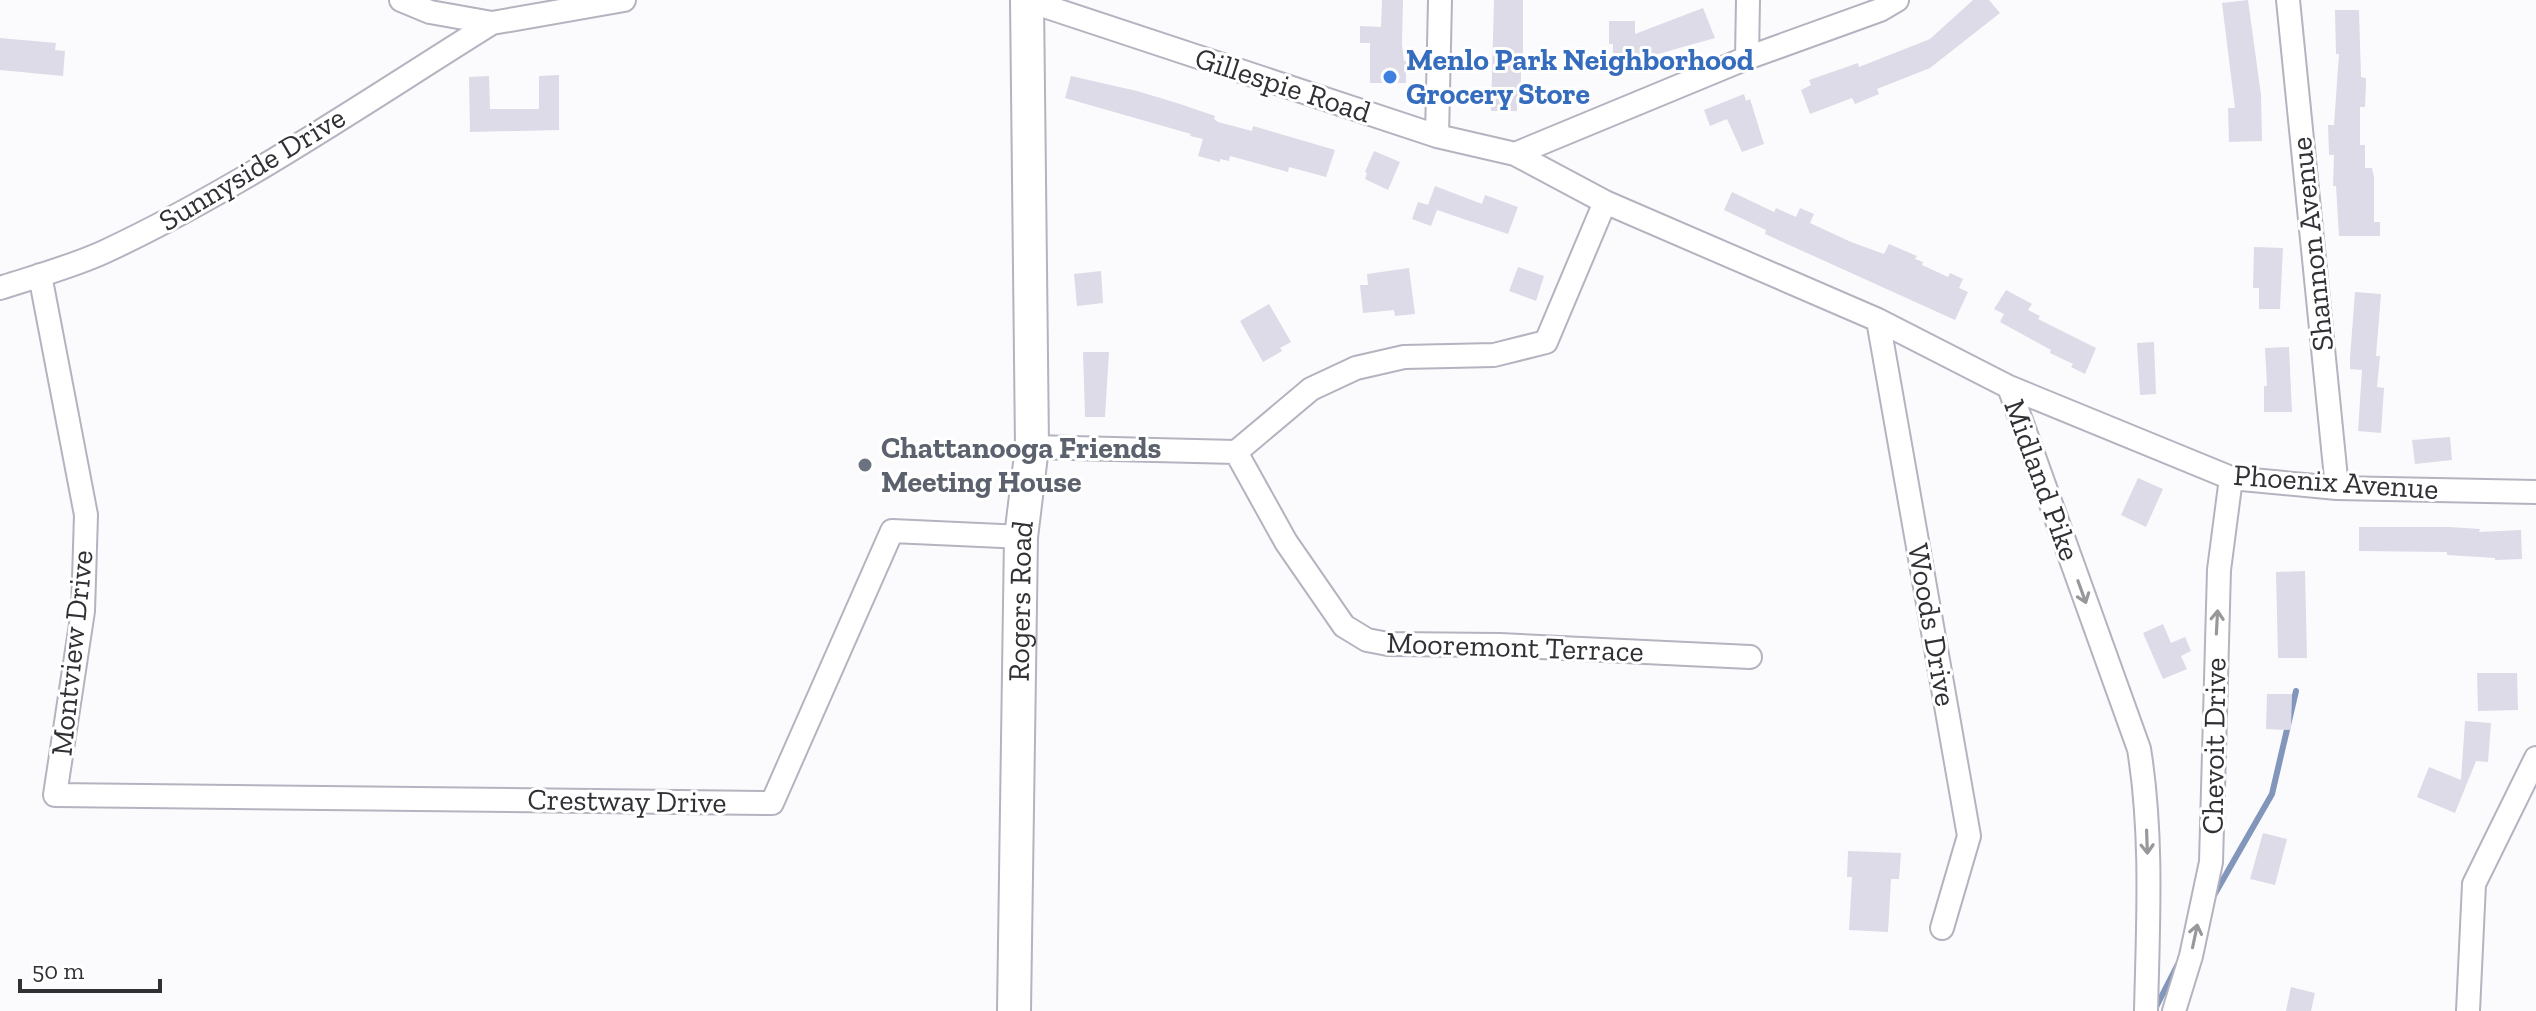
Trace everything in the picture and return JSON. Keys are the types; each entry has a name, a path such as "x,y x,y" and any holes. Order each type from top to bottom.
{"street":[{"path":"401,0 430,12 492,23 624,0"},
{"name":"Gillespie Road","path":"1027,0 1437,136 1515,154"},
{"name":"Rogers Road","path":"1014,1011 1021,537 1032,447 1027,0"},
{"path":"1437,136 1440,0"},
{"path":"1747,58 1748,0"},
{"path":"1515,154 1747,58 1880,10 1897,0"},
{"name":"Shannon Avenue","path":"2288,0 2337,488"},
{"name":"Sunnyside Drive","path":"0,288 100,254 171,218 272,160 492,23"},
{"name":"Midland Pike","path":"1515,154 1605,202 1878,320 2009,387 2139,749 2145,784 2149,900 2146,1011"},
{"path":"1032,447 1236,452 1311,389 1356,368 1404,357 1494,355 1546,342 1605,202"},
{"name":"Montview Drive","path":"40,275 86,515 83,611 55,795"},
{"name":"Woods Drive","path":"1878,320 1969,836 1942,928"},
{"name":"Phoenix Avenue","path":"2009,387 2231,478 2337,488 2536,492"},
{"name":"Mooremont Terrace","path":"1236,452 1286,542 1344,626 1367,640 1388,644 1500,645 1750,657"},
{"name":"Chevoit Drive","path":"2174,1011 2191,956 2211,862 2219,570 2231,478"},
{"name":"Crestway Drive","path":"55,795 772,803 892,531 1021,537"},
{"path":"2468,1011 2474,884 2536,758"}],"building":[{"path":"1382,0 1403,0 1402,44 1406,83 1370,83 1370,43 1360,43 1360,26 1381,27"},
{"path":"1494,0 1523,0 1521,101 1517,103 1517,111 1491,111"},
{"path":"1973,0 1989,0 2000,13 1930,68 1877,89 1879,94 1855,104 1852,98 1810,114 1801,90 1811,85 1809,80 1858,63 1859,67 1930,39"},
{"path":"2248,0 2261,95 2262,141 2229,142 2228,108 2235,108 2222,3"},
{"path":"1703,8 1715,38 1658,54 1613,54 1613,44 1609,44 1609,21 1635,21 1635,34"},
{"path":"2335,10 2359,10 2361,77 2366,78 2365,107 2360,107 2360,145 2365,145 2365,168 2372,168 2374,177 2374,222 2380,222 2380,236 2339,236 2336,186 2333,186 2334,155 2329,155 2328,125 2334,125 2339,54 2336,54"},
{"path":"0,38 56,43 55,50 65,51 63,76 0,70"},
{"path":"559,75 559,130 470,132 469,77 489,76 490,109 539,109 539,76"},
{"path":"1071,76 1180,104 1215,116 1218,122 1252,131 1253,126 1335,150 1326,177 1289,167 1288,172 1230,156 1229,161 1220,159 1220,162 1198,156 1203,139 1065,98"},
{"path":"1744,94 1746,101 1750,99 1764,144 1742,152 1727,119 1710,126 1704,110"},
{"path":"1374,151 1400,162 1388,190 1365,179"},
{"path":"1435,186 1482,204 1485,195 1518,207 1508,234 1437,210 1431,226 1412,219 1418,202 1428,205"},
{"path":"1732,192 1774,212 1776,208 1796,217 1800,208 1814,214 1810,223 1851,242 1884,254 1889,244 1917,256 1915,259 1923,262 1922,265 1948,277 1950,273 1963,279 1959,288 1968,292 1955,320 1765,234 1766,230 1724,210"},
{"path":"2254,247 2283,248 2280,309 2259,309 2259,288 2253,288"},
{"path":"1518,267 1544,276 1536,301 1509,291"},
{"path":"1409,268 1415,314 1395,316 1394,310 1363,313 1360,285 1368,285 1367,274"},
{"path":"1101,271 1103,303 1077,306 1074,274"},
{"path":"2006,290 2032,304 2028,310 2040,316 2038,319 2096,348 2085,374 2071,367 2073,364 2050,353 2051,350 2000,322 2004,314 1994,309"},
{"path":"2355,292 2381,294 2376,356 2380,356 2377,387 2384,388 2381,433 2358,431 2362,370 2350,369"},
{"path":"1269,304 1291,342 1263,362 1240,321"},
{"path":"2154,342 2156,394 2140,395 2137,343"},
{"path":"2289,347 2292,412 2264,412 2264,386 2267,386 2265,348"},
{"path":"1083,352 1109,352 1105,417 1085,417"},
{"path":"2450,437 2452,460 2415,464 2412,440"},
{"path":"2138,478 2163,489 2146,527 2121,515"},
{"path":"2359,527 2449,527 2480,529 2479,532 2521,530 2522,559 2495,560 2447,555 2447,552 2359,551"},
{"path":"2305,571 2307,658 2278,658 2276,572"},
{"path":"2163,624 2171,643 2185,637 2191,651 2181,656 2187,669 2163,679 2143,633"},
{"path":"2477,673 2517,673 2518,710 2478,711"},
{"path":"2267,694 2292,694 2291,730 2266,729"},
{"path":"2465,721 2491,723 2488,762 2476,761 2455,813 2417,797 2429,767 2461,780"},
{"path":"2263,833 2287,839 2275,885 2250,879"},
{"path":"1848,851 1901,853 1899,879 1891,879 1888,932 1849,930 1852,877 1847,877"},
{"path":"2291,987 2315,993 2311,1011 2286,1011"}],"waterway":[{"path":"2213,897 2272,794 2296,691"},
{"path":"2154,1011 2178,964"}],"place":[{"name":"Menlo Park Neighborhood Grocery Store","path":"1390,77"},
{"name":"Chattanooga Friends Meeting House","path":"865,465"}]}
